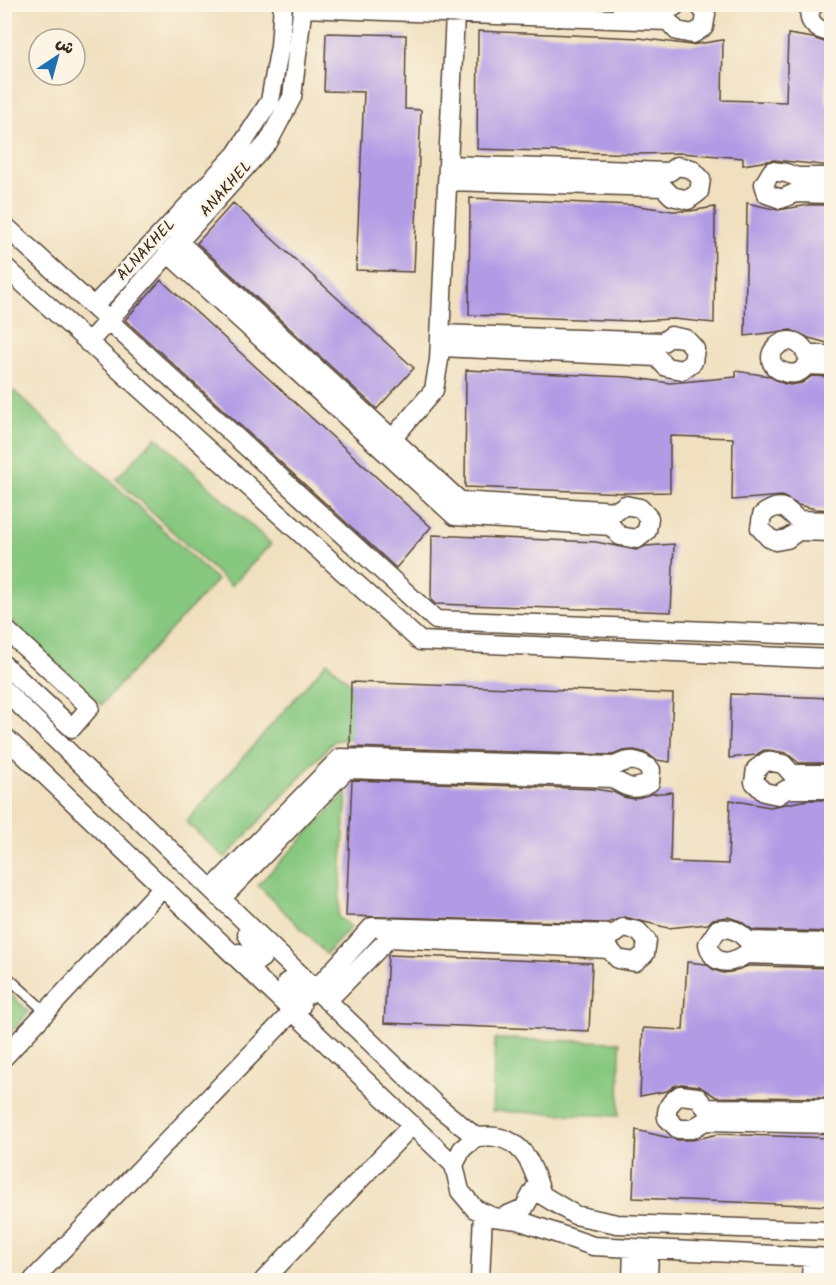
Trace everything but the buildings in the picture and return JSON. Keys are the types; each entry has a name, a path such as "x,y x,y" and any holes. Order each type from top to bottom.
{"street":[{"name":"ALNAKHEL","path":"93,306 236,154 270,101 280,46 283,4"},
{"path":"620,4 674,7 677,4"},
{"path":"302,6 668,21 677,31 693,34 704,27 706,14 698,4"},
{"path":"815,4 809,15 812,23 820,30 831,32"},
{"name":"ANAKHEL","path":"88,343 269,141 292,97 302,6"},
{"path":"392,439 434,390 440,341 455,14"},
{"path":"677,166 692,169 701,179 699,192 688,200 672,196 663,187 448,173 669,172 677,166"},
{"path":"831,177 797,177 786,172 772,171 764,184 767,194 781,199 795,193 831,194"},
{"path":"4,225 436,620 831,636"},
{"path":"173,247 460,501 617,511 626,505 640,508 650,518 647,531 637,539 620,536 611,526 455,516 173,247"},
{"path":"4,266 420,641 831,659"},
{"path":"671,336 686,339 695,349 693,362 682,370 666,367 657,357 440,341 663,342 671,336"},
{"path":"831,355 807,355 801,345 788,341 780,343 773,349 771,356 772,363 779,370 788,373 801,372 807,366 831,366"},
{"path":"831,521 798,520 789,510 772,507 762,515 760,528 769,538 776,541 787,539 798,531 831,532"},
{"path":"4,628 90,707 72,728 4,665"},
{"path":"4,690 436,1105 476,1137 496,1137 516,1146 525,1154 532,1165 542,1195 575,1215 617,1224 831,1231"},
{"path":"4,736 454,1165 460,1191 474,1209 593,1246 823,1257"},
{"path":"340,758 615,766 627,760 642,761 651,770 650,782 640,788 626,787 612,778 347,769 217,894 340,758"},
{"path":"831,774 792,774 783,764 767,761 756,769 754,782 764,792 778,795 787,789 831,789"},
{"path":"4,1057 163,887"},
{"path":"213,934 229,944 249,962 255,963 262,958 249,940 243,919"},
{"path":"33,1281 299,1017 300,1004 286,988 287,982 294,982 326,1012 327,1001 372,927 615,934 623,928 638,931 647,941 645,954 635,962 618,958 609,949 389,938 327,1001"},
{"path":"831,943 748,941 739,932 729,927 718,929 708,944 710,952 726,962 735,961 746,954 831,957"},
{"path":"831,1109 706,1108 697,1097 680,1095 669,1103 667,1110 667,1118 678,1129 692,1129 705,1121 831,1124"},
{"path":"264,1281 412,1125"},
{"path":"454,1165 462,1149 476,1137"},
{"path":"501,1218 524,1208 538,1183"},
{"path":"480,1281 483,1213"},
{"path":"632,1281 641,1248"},
{"path":"641,1248 648,1281"},
{"path":"811,1281 823,1257"},
{"path":"823,1257 824,1281"}],"lane":[{"path":"4,974 46,1012"}],"green space":[{"path":"14,391 217,580 101,705 5,615 4,402"},
{"path":"156,437 271,544 231,586 116,479"},
{"path":"327,662 351,684 351,738 334,741 225,858 186,822"},
{"path":"347,792 338,917 351,927 326,954 258,885"},
{"path":"5,989 29,1012 4,1038"},
{"path":"495,1039 620,1042 619,1116 492,1111"}]}
